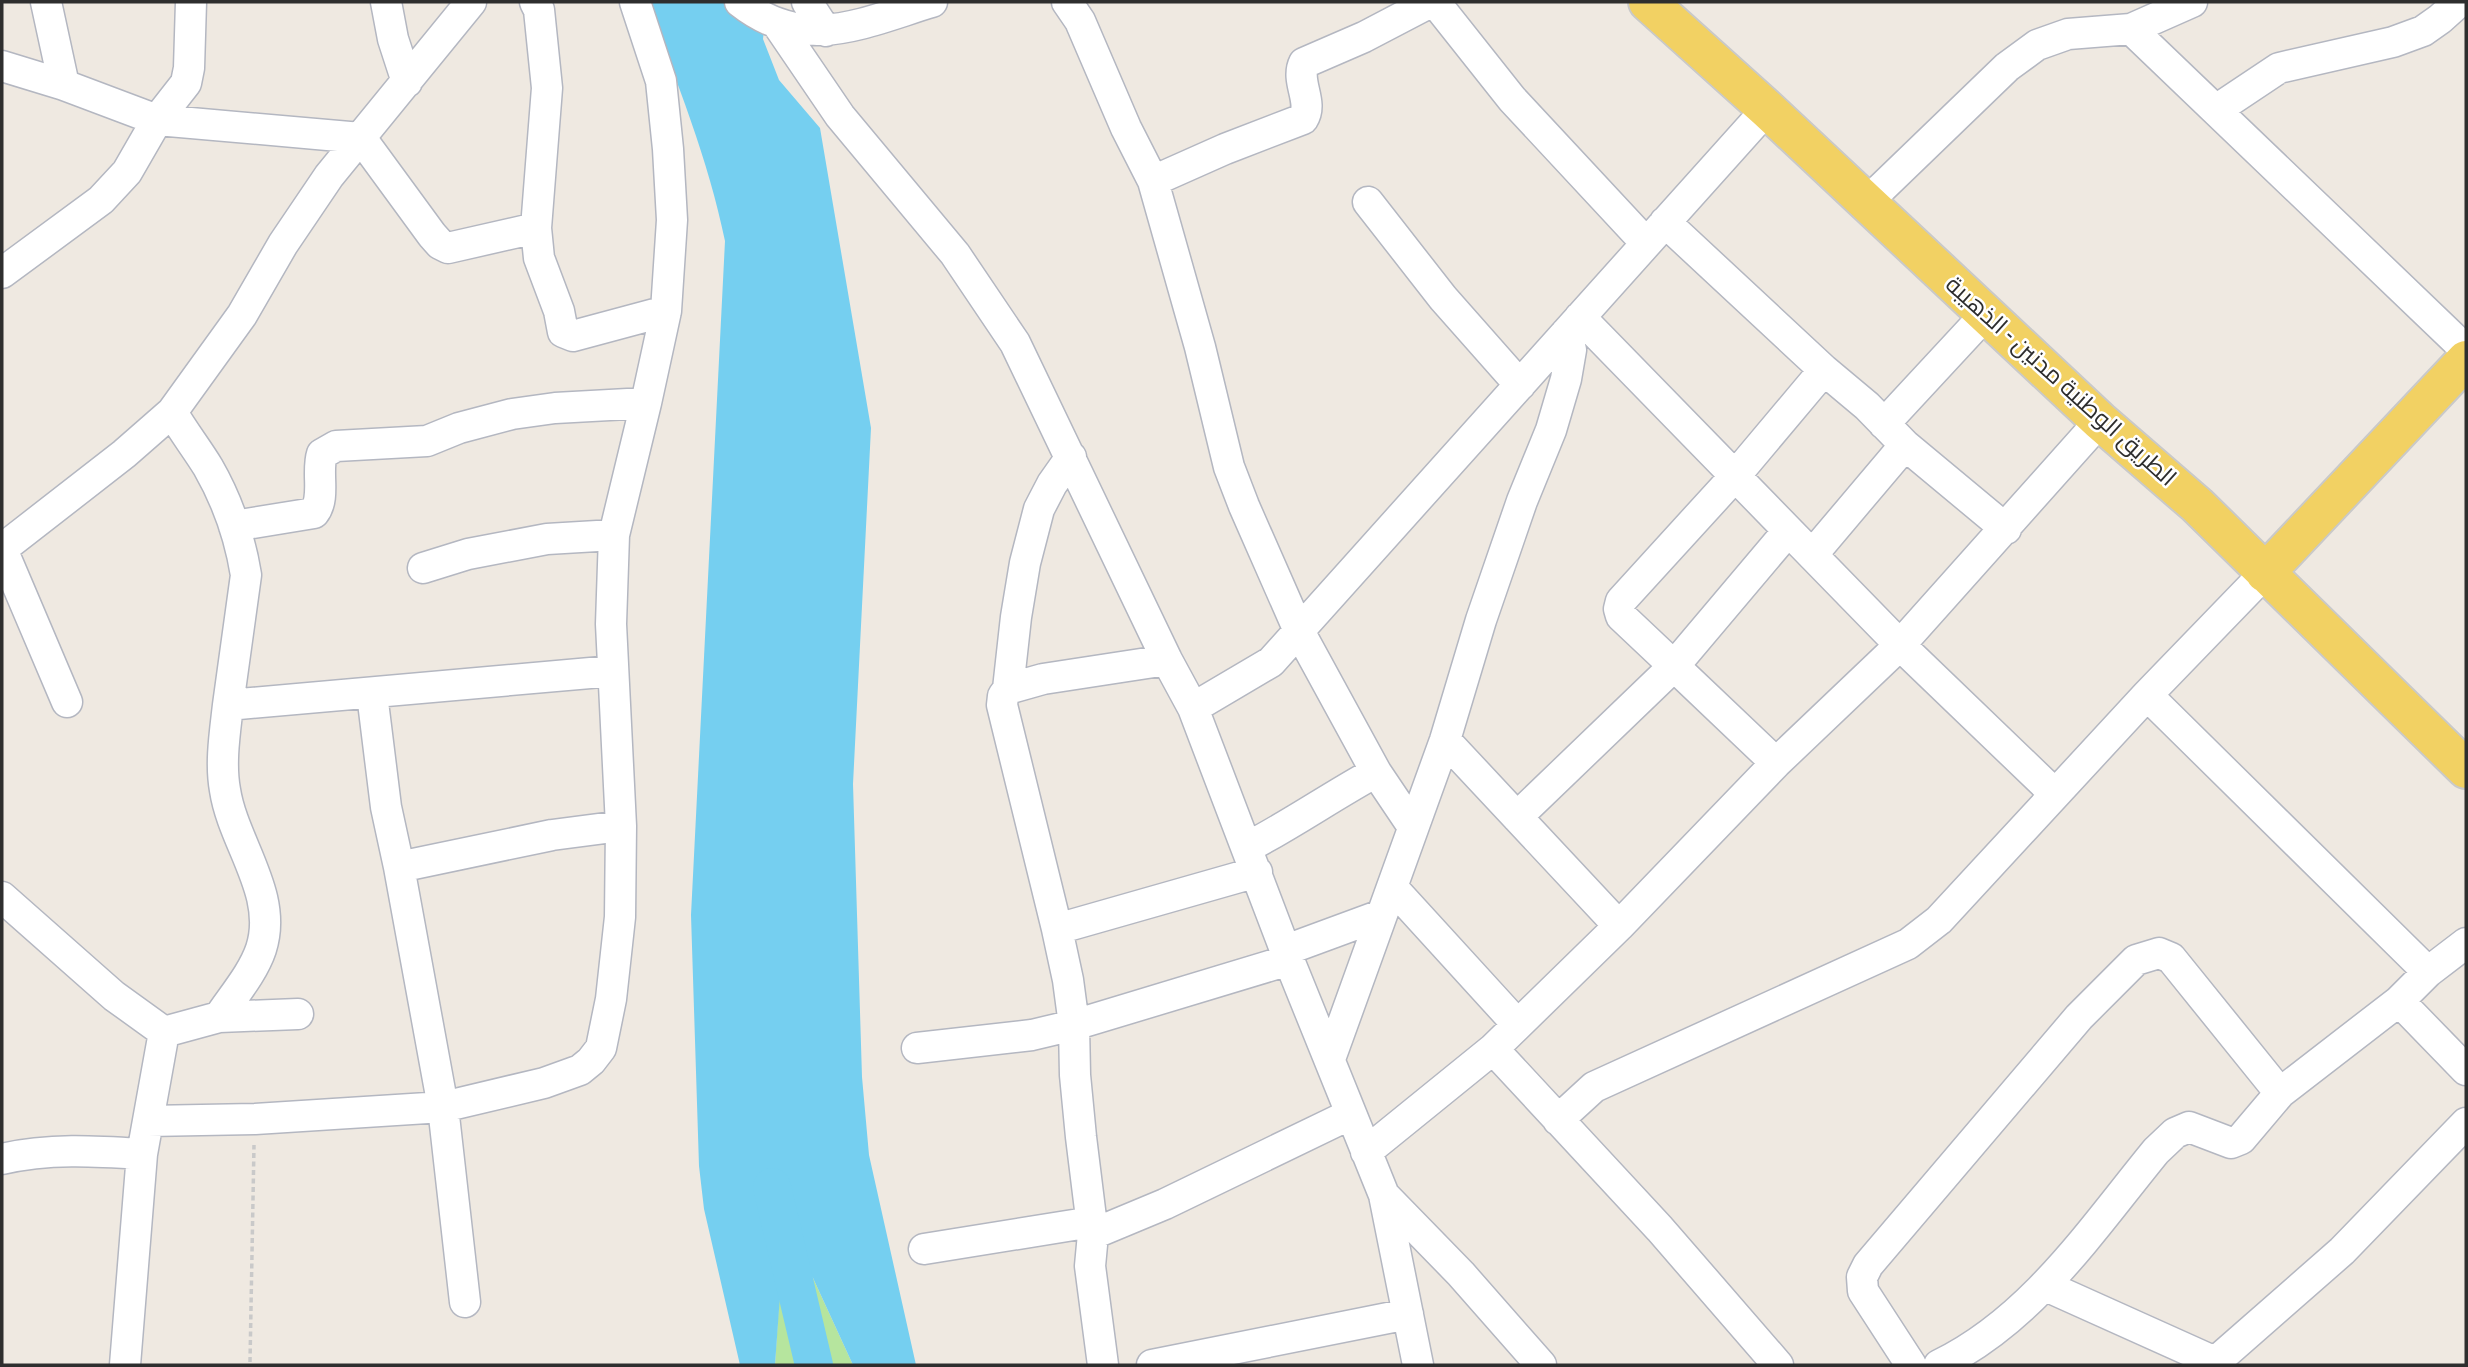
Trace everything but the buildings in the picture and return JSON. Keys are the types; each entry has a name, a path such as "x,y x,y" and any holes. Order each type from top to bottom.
{"main road":[{"name":"الطريق الوطنية مدنين - الذهيبة","path":"1648,2 1767,109 2100,421 2197,505 2466,769"},
{"path":"2265,573 2466,360"}],"street":[{"path":"46,2 64,85"},
{"path":"2,273 101,200 127,172 157,120 186,83 191,2"},
{"path":"386,2 393,39 407,82"},
{"path":"68,702 2,549 124,454 172,412 242,315 283,244 329,176 471,2"},
{"path":"535,2 540,22 547,88 536,228 538,258 566,335 573,336 666,311"},
{"path":"148,1121 255,1119 443,1107 544,1083 580,1069 592,1061 601,1048 611,999 620,918 621,826 611,612 614,535 666,311 672,220 661,81 635,2"},
{"path":"740,2 778,25 826,31 932,2"},
{"path":"807,2 826,31"},
{"path":"1067,2 1080,20 1126,128 1153,181 1200,346 1229,467 1299,631 1376,772 1413,827"},
{"path":"1153,181 1303,119 1308,111 1301,74 1304,63 1364,37 1433,2 1512,99 1656,233 1867,406 1905,445 2006,529"},
{"path":"1867,202 2007,67 2037,45 2068,34 2131,29 2192,2"},
{"path":"2216,110 2279,68 2393,42 2423,31 2459,2"},
{"path":"778,25 840,116 955,254 991,303 1015,343 1167,660 1193,708 1287,955 1384,1195 1418,1365"},
{"path":"2131,29 2466,350"},
{"path":"2,66 64,85 157,120 361,138 432,235 447,248 536,228"},
{"path":"1193,708 1271,662 1767,109"},
{"path":"1368,202 1443,298 1520,385"},
{"path":"1884,424 1986,314"},
{"path":"1573,325 1735,476 1900,645 2055,794"},
{"path":"1330,1059 1445,740 1481,620 1522,501 1551,430 1566,379 1572,350 1573,325"},
{"path":"1776,763 1621,615 1619,609 1621,601 1735,476 1824,370"},
{"path":"234,526 314,513 319,506 322,454 336,446 427,441 482,422 555,408 646,403"},
{"path":"172,412 209,468 234,526 246,575 224,738 224,789 233,822 260,888 266,925 261,951 219,1017"},
{"path":"1366,1152 1493,1049 1619,926 1776,763 1900,645 2100,421"},
{"path":"1812,555 1905,445"},
{"path":"1071,457 1039,509 1018,603 1008,689 1003,696 1002,705 1057,929 1074,1025 1077,1100 1093,1228 1090,1266 1103,1365"},
{"path":"1517,817 1674,666 1788,531"},
{"path":"423,568 468,554 547,539 614,535"},
{"path":"1558,1120 1594,1087 1908,944 1939,920 2147,695 2265,573"},
{"path":"1008,689 1043,679 1167,660"},
{"path":"228,705 612,671"},
{"path":"372,694 386,807 443,1107 465,1302"},
{"path":"2147,695 2428,972"},
{"path":"1445,740 1619,926"},
{"path":"1057,929 1252,860 1287,827 1336,794 1376,772"},
{"path":"399,867 552,835 621,826"},
{"path":"1392,887 1517,1024"},
{"path":"2,897 114,996 164,1032"},
{"path":"917,1048 1032,1035 1074,1025 1287,955 1381,915"},
{"path":"1911,1365 1863,1291 1861,1277 1868,1265 2079,1017 2136,960 2159,953 2171,958 2280,1093"},
{"path":"1939,1365 1980,1343 2046,1286 2156,1151 2175,1133 2189,1127 2231,1143 2241,1139 2280,1093 2399,1002 2428,972 2463,953"},
{"path":"2399,1002 2466,1070"},
{"path":"164,1032 219,1017 299,1014"},
{"path":"125,1365 142,1154 164,1032"},
{"path":"1493,1049 1692,1265 1778,1365"},
{"path":"924,1250 1093,1228 1176,1199 1351,1114"},
{"path":"2046,1286 2214,1364 2343,1251 2466,1123"},
{"path":"2,1159 44,1152 142,1154"},
{"path":"1384,1195 1461,1273 1541,1365"},
{"path":"1152,1365 1408,1314"}],"path":[{"path":"250,1362 255,1119"}],"green space":[{"path":"783,1239 813,1278 853,1365 775,1365"}],"water":[{"path":"646,2 767,2 763,39 779,80 820,128 871,428 853,784 862,1077 869,1155 916,1365 853,1365 813,1278 784,1240 775,1365 740,1365 704,1209 699,1166 691,915 725,241 701,151"}],"waterway":[{"path":"772,1187 814,1365"}]}
